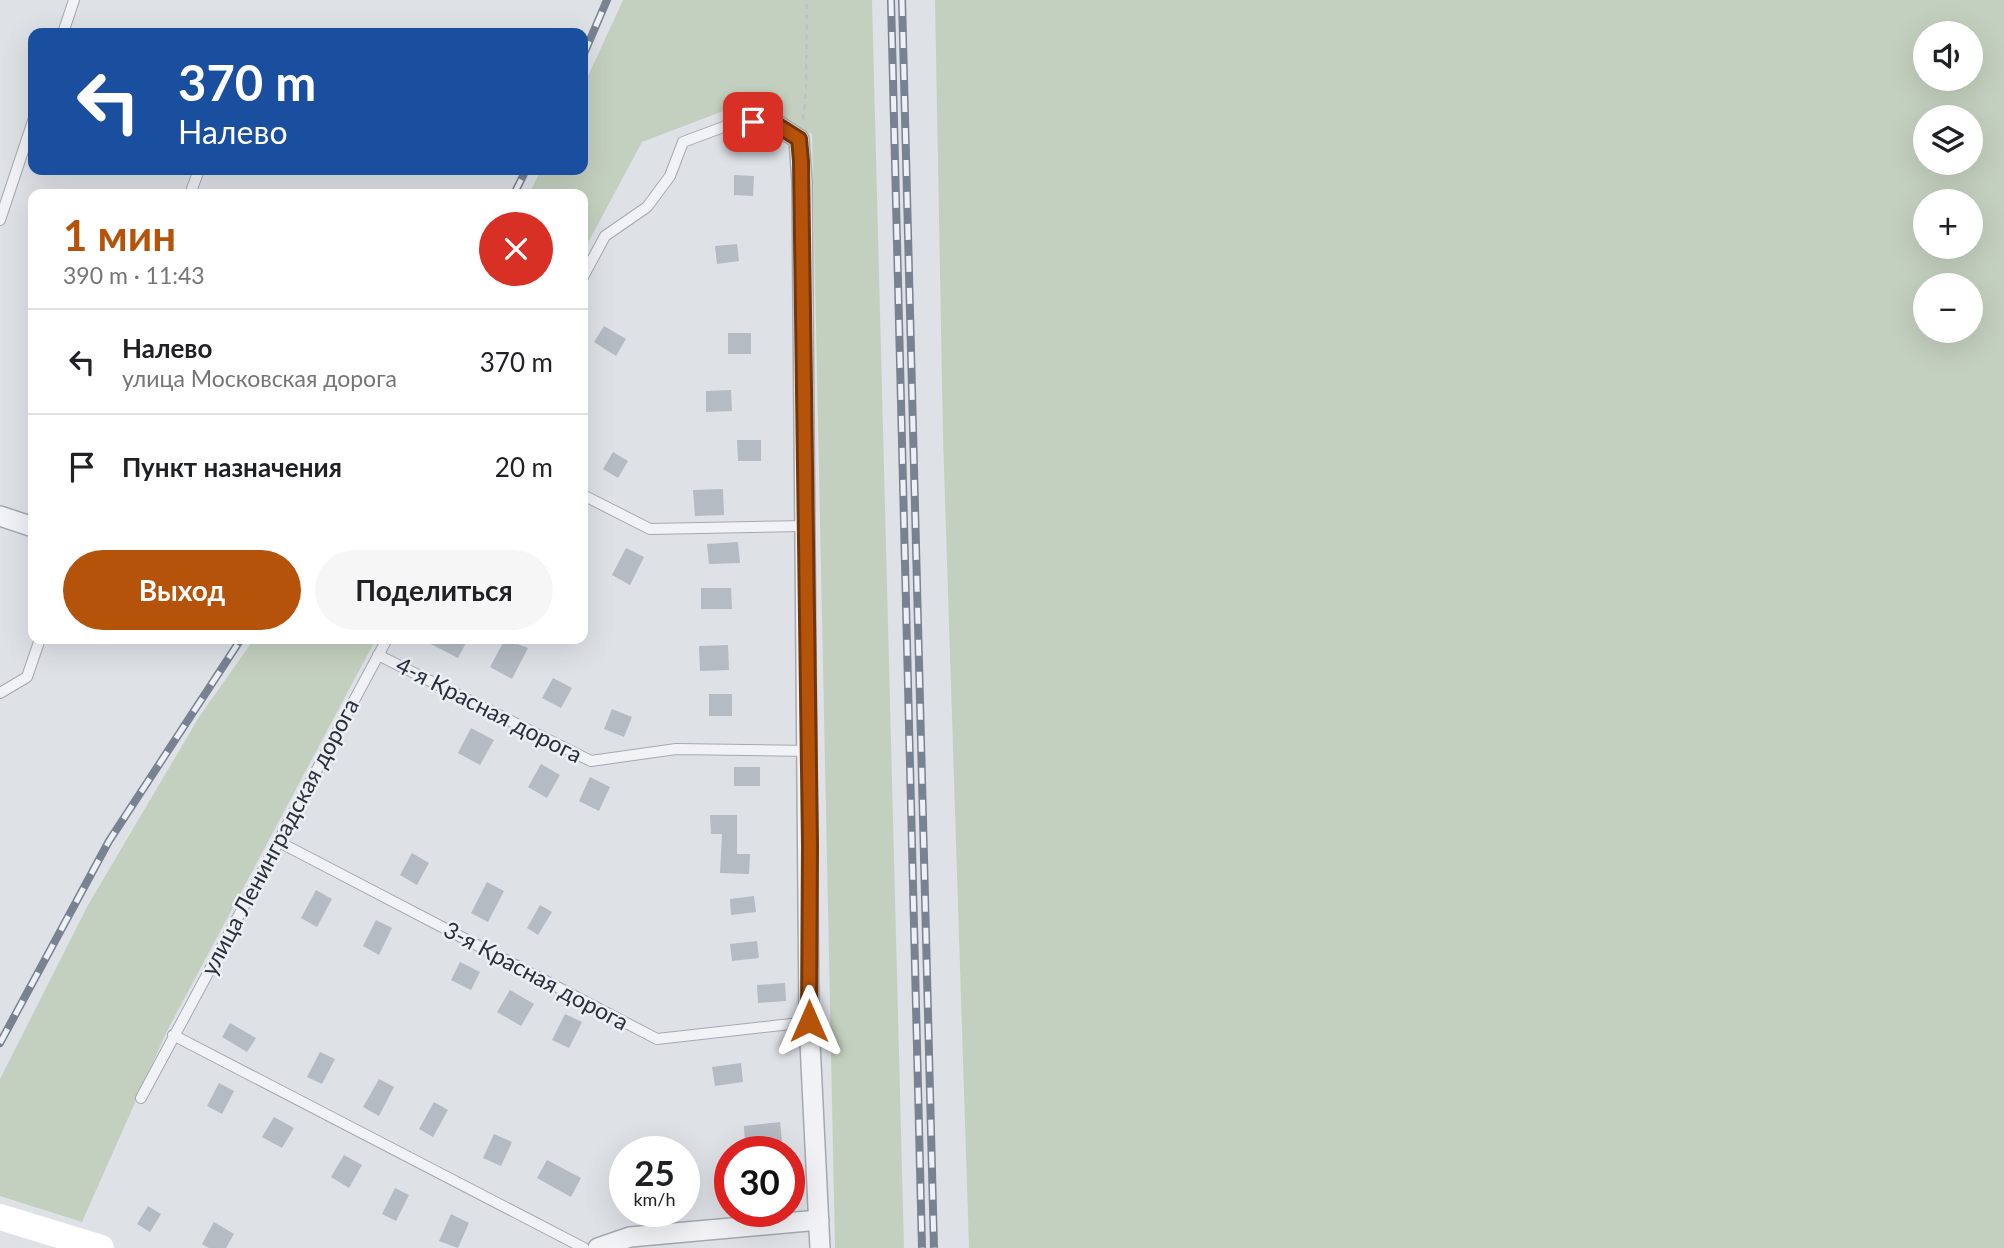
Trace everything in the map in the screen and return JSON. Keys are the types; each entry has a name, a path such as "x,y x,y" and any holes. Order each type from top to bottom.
{"main road":[{"path":"0,1217 101,1248"}],"street":[{"path":"772,122 799,139 809,751 809,1021 820,1248"},
{"path":"0,516 28,525"},
{"path":"598,1248 630,1237 819,1220"}],"lane":[{"path":"65,28 74,0"},
{"path":"588,268 605,236 647,207 670,176 683,142 734,123 772,122"},
{"path":"0,220 28,136"},
{"path":"588,498 650,529 805,526"},
{"path":"0,693 27,677 38,644"},
{"name":"улица Ленинградская дорога","path":"141,1098 384,644"},
{"name":"4-я Красная дорога","path":"378,655 591,761 676,749 809,751"},
{"name":"3-я Красная дорога","path":"279,842 657,1039 809,1021"},
{"path":"173,1035 584,1248"}],"path":[{"path":"799,139 806,93 807,0"}],"green space":[{"path":"623,0 872,0 904,1248 835,1248 812,134 764,111 726,110 642,142 588,243 588,189 532,189 538,175 588,175 588,76"},
{"path":"935,0 2004,0 2004,1248 969,1248 943,437"},
{"path":"250,644 373,644 166,1033 82,1222 0,1196 0,1079 88,905 199,717"}],"building":[{"path":"734,175 754,176 753,196 734,195"},
{"path":"737,244 739,261 717,264 715,246"},
{"path":"604,326 626,339 616,356 594,342"},
{"path":"728,333 751,333 751,354 728,354"},
{"path":"731,390 732,411 706,412 706,391"},
{"path":"737,440 761,440 761,461 738,461"},
{"path":"613,452 628,461 618,478 603,469"},
{"path":"723,489 724,515 695,516 693,490"},
{"path":"738,542 740,563 709,564 707,544"},
{"path":"626,548 644,557 630,585 612,575"},
{"path":"701,588 731,588 732,609 701,609"},
{"path":"431,644 465,644 458,658"},
{"path":"502,644 518,644 528,648 512,679 490,667"},
{"path":"728,645 729,670 700,671 699,646"},
{"path":"553,678 572,688 561,708 542,698"},
{"path":"709,694 732,694 732,716 709,716"},
{"path":"612,709 632,717 624,737 604,729"},
{"path":"471,728 494,740 480,765 458,753"},
{"path":"541,764 560,775 547,798 528,787"},
{"path":"734,767 760,767 760,786 734,786"},
{"path":"590,777 610,787 599,811 579,801"},
{"path":"710,815 737,815 737,854 750,854 749,874 720,873 722,834 711,834"},
{"path":"412,853 429,863 417,885 400,875"},
{"path":"487,882 504,891 488,922 471,913"},
{"path":"316,890 332,899 317,927 301,918"},
{"path":"754,896 756,912 731,915 730,899"},
{"path":"540,905 552,912 538,935 527,928"},
{"path":"376,920 392,928 379,955 363,946"},
{"path":"757,941 759,958 732,961 730,944"},
{"path":"460,962 480,972 471,990 451,980"},
{"path":"785,983 786,1001 758,1003 757,985"},
{"path":"510,990 534,1004 521,1026 497,1012"},
{"path":"565,1014 582,1022 569,1048 552,1040"},
{"path":"230,1023 256,1038 247,1052 222,1037"},
{"path":"320,1052 335,1059 322,1084 307,1077"},
{"path":"741,1063 743,1082 715,1086 712,1067"},
{"path":"379,1079 394,1087 379,1116 363,1107"},
{"path":"219,1083 234,1091 222,1114 207,1106"},
{"path":"434,1102 448,1110 433,1137 419,1129"},
{"path":"274,1117 294,1128 282,1148 262,1137"},
{"path":"780,1122 781,1136 745,1136 744,1126"},
{"path":"494,1134 512,1142 501,1166 483,1158"},
{"path":"344,1155 362,1165 349,1188 331,1177"},
{"path":"547,1160 581,1178 571,1197 537,1178"},
{"path":"395,1188 409,1195 396,1221 382,1214"},
{"path":"148,1206 161,1214 150,1232 137,1224"},
{"path":"451,1214 469,1223 458,1248 439,1241"},
{"path":"214,1222 234,1234 226,1248 209,1248 202,1244"}],"railway":[{"path":"588,44 607,0"},
{"path":"891,0 922,1248"},
{"path":"902,0 934,1248"},
{"path":"516,189 524,175"},
{"path":"0,1043 109,841 238,644"}],"route":[{"path":"753,122 772,122 799,139 801,161 810,845 809,1021"}]}
